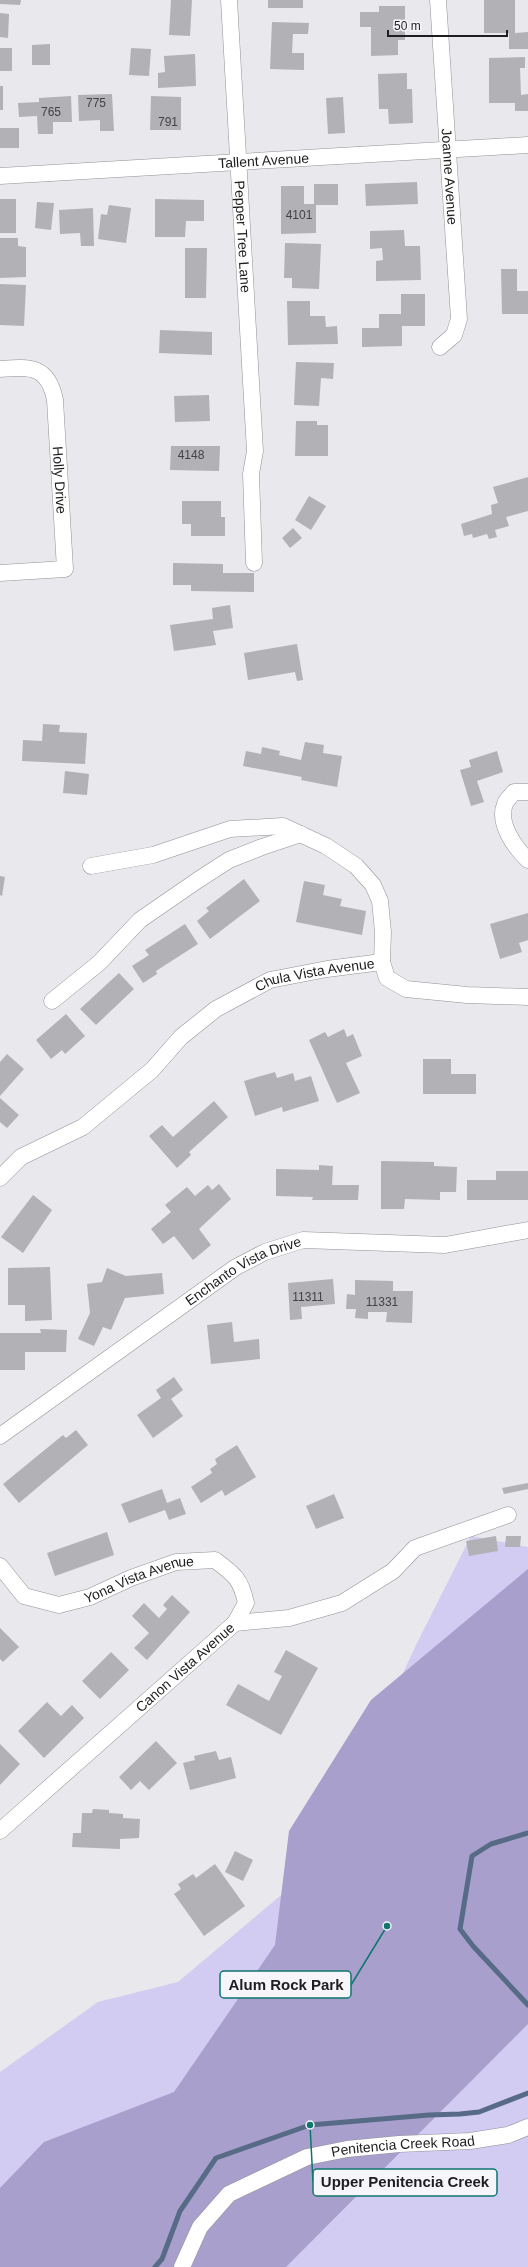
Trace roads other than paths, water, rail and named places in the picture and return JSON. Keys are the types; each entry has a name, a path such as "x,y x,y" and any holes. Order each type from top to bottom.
{"street":[{"name":"Pepper Tree Lane","path":"229,0 255,451 250,474 254,563"},
{"name":"Joanne Avenue","path":"438,0 446,150 458,319 454,335 440,347"},
{"name":"Tallent Avenue","path":"0,176 528,145"},
{"name":"Holly Drive","path":"0,369 25,368 37,370 46,376 52,387 65,569 0,573"},
{"path":"528,792 514,792 504,805 504,824 517,850 528,860"},
{"name":"Chula Vista Avenue","path":"0,1178 21,1157 83,1127 152,1070 181,1037 216,1009 270,980 327,969 382,962 383,932 380,901 373,885 356,866 326,846 283,826 230,829 153,855 91,866"},
{"path":"52,1001 99,963 140,920 198,880 229,860 262,846 301,834"},
{"path":"382,962 387,978 406,989 467,995 528,996"},
{"name":"Enchanto Vista Drive","path":"0,1436 236,1267 265,1252 303,1240 446,1245 528,1230"},
{"name":"Canon Vista Avenue","path":"0,1831 235,1623 289,1618 342,1603 393,1571 416,1548 508,1515"},
{"name":"Yona Vista Avenue","path":"0,1566 24,1596 59,1605 90,1597 131,1578 176,1562 215,1560 236,1576 242,1586 246,1603 235,1623"},
{"name":"Penitencia Creek Road","path":"182,2267 200,2227 229,2194 307,2157 347,2150 399,2144 470,2141 508,2135 528,2127"}],"waterway":[{"path":"528,1833 491,1844 472,1856 460,1929 473,1946 528,2005"},
{"path":"155,2267 162,2259 180,2211 216,2158 310,2125 479,2112 528,2093"}],"place":[{"name":"Alum Rock Park","path":"387,1926"},
{"name":"Upper Penitencia Creek","path":"310,2125"}]}
